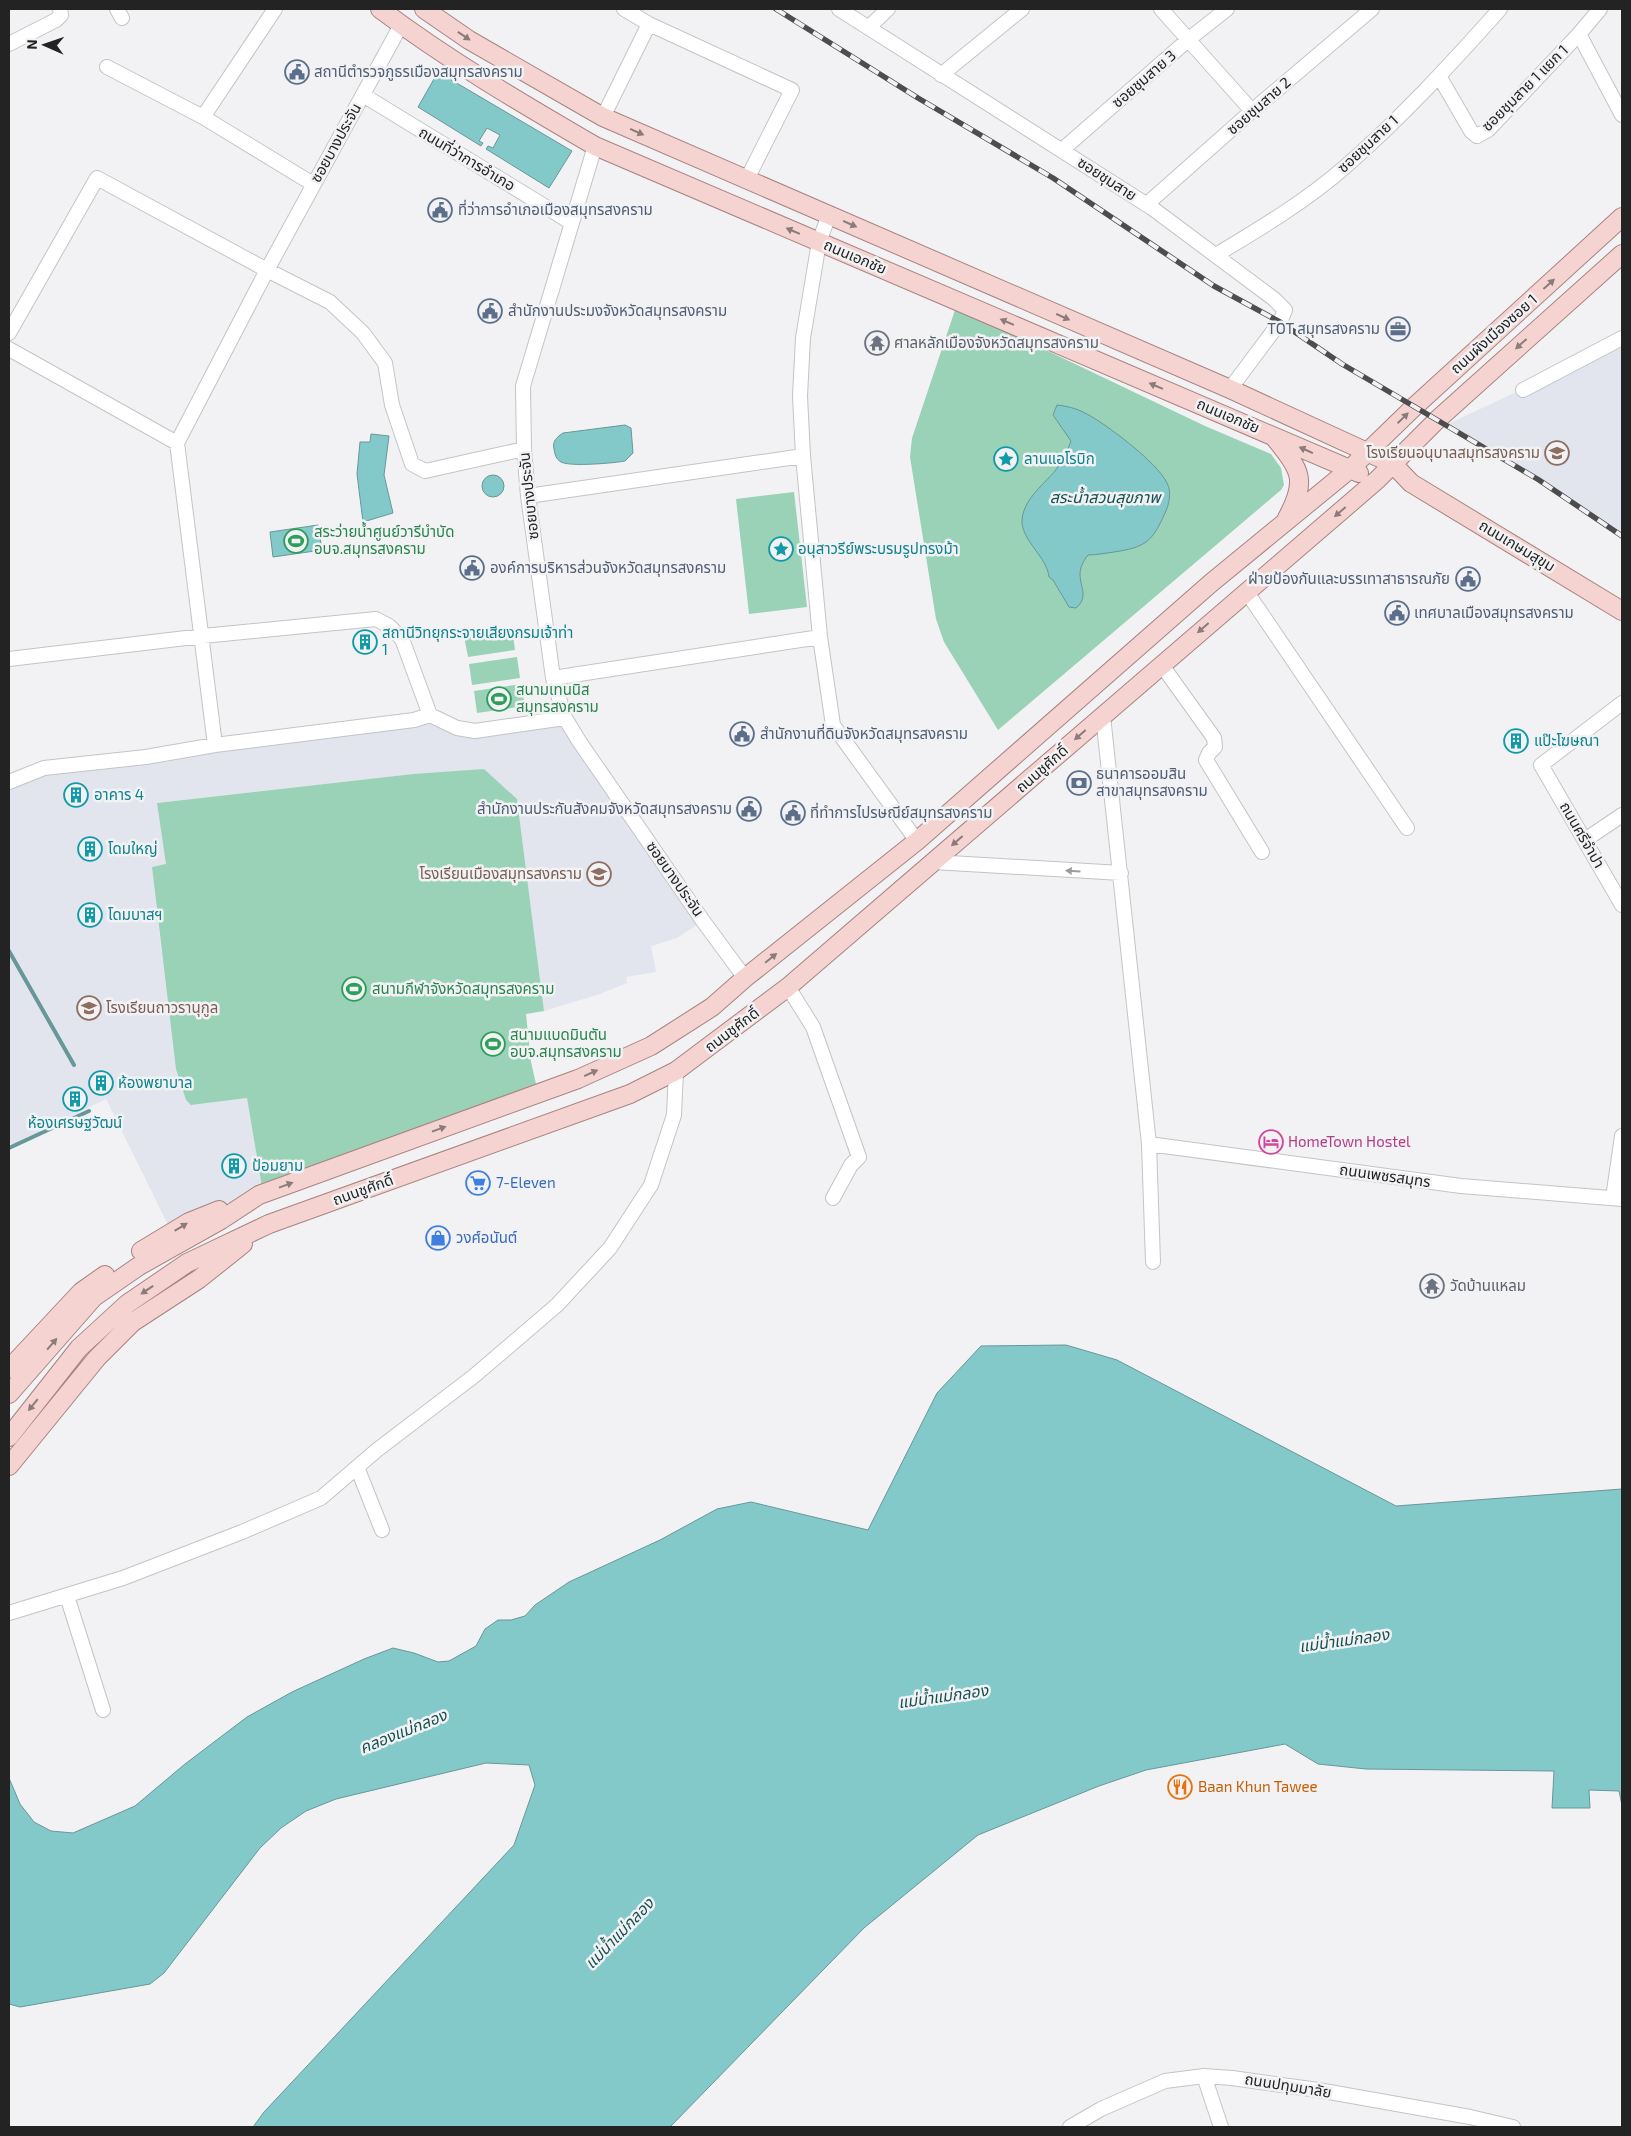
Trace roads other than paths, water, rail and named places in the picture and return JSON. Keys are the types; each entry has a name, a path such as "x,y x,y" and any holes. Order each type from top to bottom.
{"main road":[{"name":"ถนนเอกชัย","path":"380,9 401,25 508,95 595,146 1377,480"},
{"name":"ถนนเอกชัย","path":"424,9 469,40 603,117 746,181 829,215 1230,389 1393,464"},
{"name":"ถนนผังเมืองซอย 1","path":"1350,469 1445,378 1622,217"},
{"name":"ถนนผังเมืองซอย 1","path":"1377,480 1462,397 1622,254"},
{"path":"1445,378 1462,397"},
{"path":"1273,435 1292,461 1300,477 1297,496 1285,523"},
{"name":"ถนนเกษมสุขุม","path":"1393,464 1411,483 1622,611"},
{"name":"ถนนชูศักดิ์","path":"9,1394 94,1297 139,1266 221,1220 259,1194 594,1071 651,1046 712,1007 745,978 917,841 1211,583 1350,469"},
{"name":"ถนนเกษมสุขุม","path":"1377,480 1411,483"},
{"name":"ถนนชูศักดิ์","path":"9,1438 79,1348 127,1304 187,1263 269,1224 630,1094 676,1071 788,987 1377,480"},
{"path":"1211,583 1230,605"},
{"path":"9,1369 81,1292 131,1257 189,1222 259,1194"},
{"path":"9,1466 97,1358 133,1322 199,1279 269,1224"}],"street":[{"path":"9,44 56,20 61,15 60,9"},
{"path":"203,117 276,9"},
{"path":"624,9 649,24 792,90 746,181"},
{"name":"ซอยชุมสาย","path":"839,9 1147,204 1274,299 1285,310 1280,322 1230,389"},
{"path":"869,27 888,9"},
{"path":"942,75 1022,9"},
{"path":"1161,9 1252,111"},
{"name":"ซอยชุมสาย 3","path":"1062,150 1226,9"},
{"name":"ซอยชุมสาย 2","path":"1147,204 1252,111 1372,9"},
{"name":"ซอยชุมสาย 1","path":"1216,255 1278,218 1345,168 1439,76 1500,9"},
{"name":"ซอยชุมสาย 1 แยก 1","path":"1439,76 1471,132 1476,136 1488,130 1579,34 1600,9"},
{"path":"603,117 649,24"},
{"name":"ซอยบางประจัน","path":"177,442 313,184 401,25"},
{"path":"1579,34 1622,115"},
{"path":"107,67 203,117 313,184"},
{"name":"ถนนที่ว่าการอำเภอ","path":"363,95 572,223"},
{"name":"ซอยบางประจัน","path":"595,146 523,386 524,449 528,496 553,678 565,718 703,921 745,978"},
{"path":"9,333 97,178 330,302 363,333 386,363 392,404 412,464 425,471 524,449"},
{"path":"829,215 819,242 802,338 800,396 803,456 820,637 833,725 917,841"},
{"path":"1523,390 1622,338"},
{"path":"9,349 177,442 203,636 215,745"},
{"path":"528,496 803,456"},
{"path":"1246,591 1407,828"},
{"path":"10,656 22,659 203,636 376,619 390,626 402,639 430,715"},
{"path":"553,678 820,637"},
{"path":"1161,664 1214,738 1215,747 1208,753 1206,760 1262,852"},
{"name":"ถนนศรีจำปา","path":"1622,703 1542,765 1622,905"},
{"path":"9,782 44,768 146,757 215,745 414,720 430,715 457,728 474,731 565,718"},
{"path":"1103,716 1122,874 1149,1144 1153,1262"},
{"path":"1585,840 1622,815"},
{"path":"933,862 1122,874"},
{"path":"788,987 813,1027 860,1157 851,1165 833,1198"},
{"path":"9,1613 132,1575 242,1532 321,1498 357,1466 474,1376 557,1305 610,1248 651,1185 674,1114 676,1071"},
{"path":"1618,1198 1622,1136"},
{"name":"ถนนเพชรสมุทร","path":"1149,1144 1461,1186 1618,1198"},
{"path":"357,1466 382,1530"},
{"path":"67,1596 103,1710"},
{"path":"1204,2076 1221,2127"},
{"name":"ถนนปทุมมาลัย","path":"1070,2127 1102,2108 1165,2081 1204,2076 1318,2090 1470,2116 1513,2127"}],"water":[{"path":"438,72 572,151 549,188 486,149 488,146 493,148 500,135 487,128 479,141 483,143 481,146 418,107"},
{"name":"สระน้ำสวนสุขภาพ","path":"1057,405 1083,412 1116,434 1153,465 1162,475 1169,490 1166,510 1156,531 1147,542 1125,550 1088,555 1080,571 1083,596 1076,608 1069,607 1053,580 1049,577 1044,563 1026,536 1022,522 1025,507 1039,488 1058,468 1071,441 1053,415"},
{"path":"625,425 631,428 633,453 625,461 603,464 573,464 561,462 556,457 554,441 563,433"},
{"path":"371,434 389,436 384,475 393,513 363,522 357,474 360,442 370,442"},
{"path":"489,475 497,475 504,482 504,490 497,497 489,497 482,490 482,482"},
{"name":"สระว่ายน้ำศูนย์วารีบำบัด อบจ.สมุทรสงคราม","path":"318,525 322,550 273,557 270,532"},
{"path":"1066,1345 1117,1360 1396,1506 1622,1489 1622,1805 1619,1791 1589,1790 1590,1808 1552,1808 1554,1771 1366,1769 1318,1764 1285,1744 1146,1770 1099,1786 978,1835 864,1928 670,2127 253,2127 264,2112 514,1845 535,1785 529,1765 486,1763 336,1799 306,1811 281,1828 260,1848 164,1973 150,1984 20,2007 9,2004 9,1778 20,1804 34,1822 51,1831 73,1833 135,1806 185,1764 247,1717 292,1692 393,1648 438,1662 449,1661 476,1646 485,1629 498,1620 511,1620 525,1616 535,1605 569,1582 660,1540 717,1509 751,1502 868,1530 937,1393 981,1346"}],"waterway":[{"path":"9,951 74,1065"},
{"path":"9,1148 89,1111"}],"railway":[{"path":"776,9 918,98 1053,178 1214,286 1280,322 1342,364 1539,480 1622,536"}],"place":[{"name":"สถานีตำรวจภูธรเมืองสมุทรสงคราม","path":"297,72"},
{"name":"ที่ว่าการอำเภอเมืองสมุทรสงคราม","path":"440,210"},
{"name":"สำนักงานประมงจังหวัดสมุทรสงคราม","path":"490,311"},
{"name":"TOT สมุทรสงคราม","path":"1398,329"},
{"name":"ศาลหลักเมืองจังหวัดสมุทรสงคราม","path":"877,343"},
{"name":"โรงเรียนอนุบาลสมุทรสงคราม","path":"1557,453"},
{"name":"ลานแอโรบิก","path":"1006,459"},
{"name":"สระว่ายน้ำศูนย์วารีบำบัด อบจ.สมุทรสงคราม","path":"296,541"},
{"name":"อนุสาวรีย์พระบรมรูปทรงม้า","path":"781,549"},
{"name":"องค์การบริหารส่วนจังหวัดสมุทรสงคราม","path":"472,568"},
{"name":"ฝ่ายป้องกันและบรรเทาสาธารณภัย","path":"1468,579"},
{"name":"เทศบาลเมืองสมุทรสงคราม","path":"1397,613"},
{"name":"สถานีวิทยุกระจายเสียงกรมเจ้าท่า 1","path":"365,642"},
{"name":"สนามเทนนิส สมุทรสงคราม","path":"499,699"},
{"name":"สำนักงานที่ดินจังหวัดสมุทรสงคราม","path":"742,734"},
{"name":"แป๊ะโฆษณา","path":"1516,741"},
{"name":"ธนาคารออมสิน สาขาสมุทรสงคราม","path":"1079,783"},
{"name":"อาคาร 4","path":"76,795"},
{"name":"สำนักงานประกันสังคมจังหวัดสมุทรสงคราม","path":"749,809"},
{"name":"ที่ทำการไปรษณีย์สมุทรสงคราม","path":"793,813"},
{"name":"โดมใหญ่","path":"90,849"},
{"name":"โรงเรียนเมืองสมุทรสงคราม","path":"599,874"},
{"name":"โดมบาสฯ","path":"90,915"},
{"name":"สนามกีฬาจังหวัดสมุทรสงคราม","path":"354,989"},
{"name":"โรงเรียนถาวรานุกูล","path":"89,1008"},
{"name":"สนามแบดมินตัน อบจ.สมุทรสงคราม","path":"493,1044"},
{"name":"ห้องพยาบาล","path":"101,1083"},
{"name":"ห้องเศรษฐวัฒน์","path":"75,1099"},
{"name":"HomeTown Hostel","path":"1271,1142"},
{"name":"ป้อมยาม","path":"234,1166"},
{"name":"7-Eleven","path":"478,1183"},
{"name":"วงศ์อนันต์","path":"438,1238"},
{"name":"วัดบ้านแหลม","path":"1432,1286"},
{"name":"Baan Khun Tawee","path":"1180,1787"}],"water label":[{"name":"แม่น้ำแม่กลอง","path":"1344,1640"},
{"name":"แม่น้ำแม่กลอง","path":"943,1696"},
{"name":"คลองแม่กลอง","path":"403,1731"},
{"name":"แม่น้ำแม่กลอง","path":"619,1933"}]}
